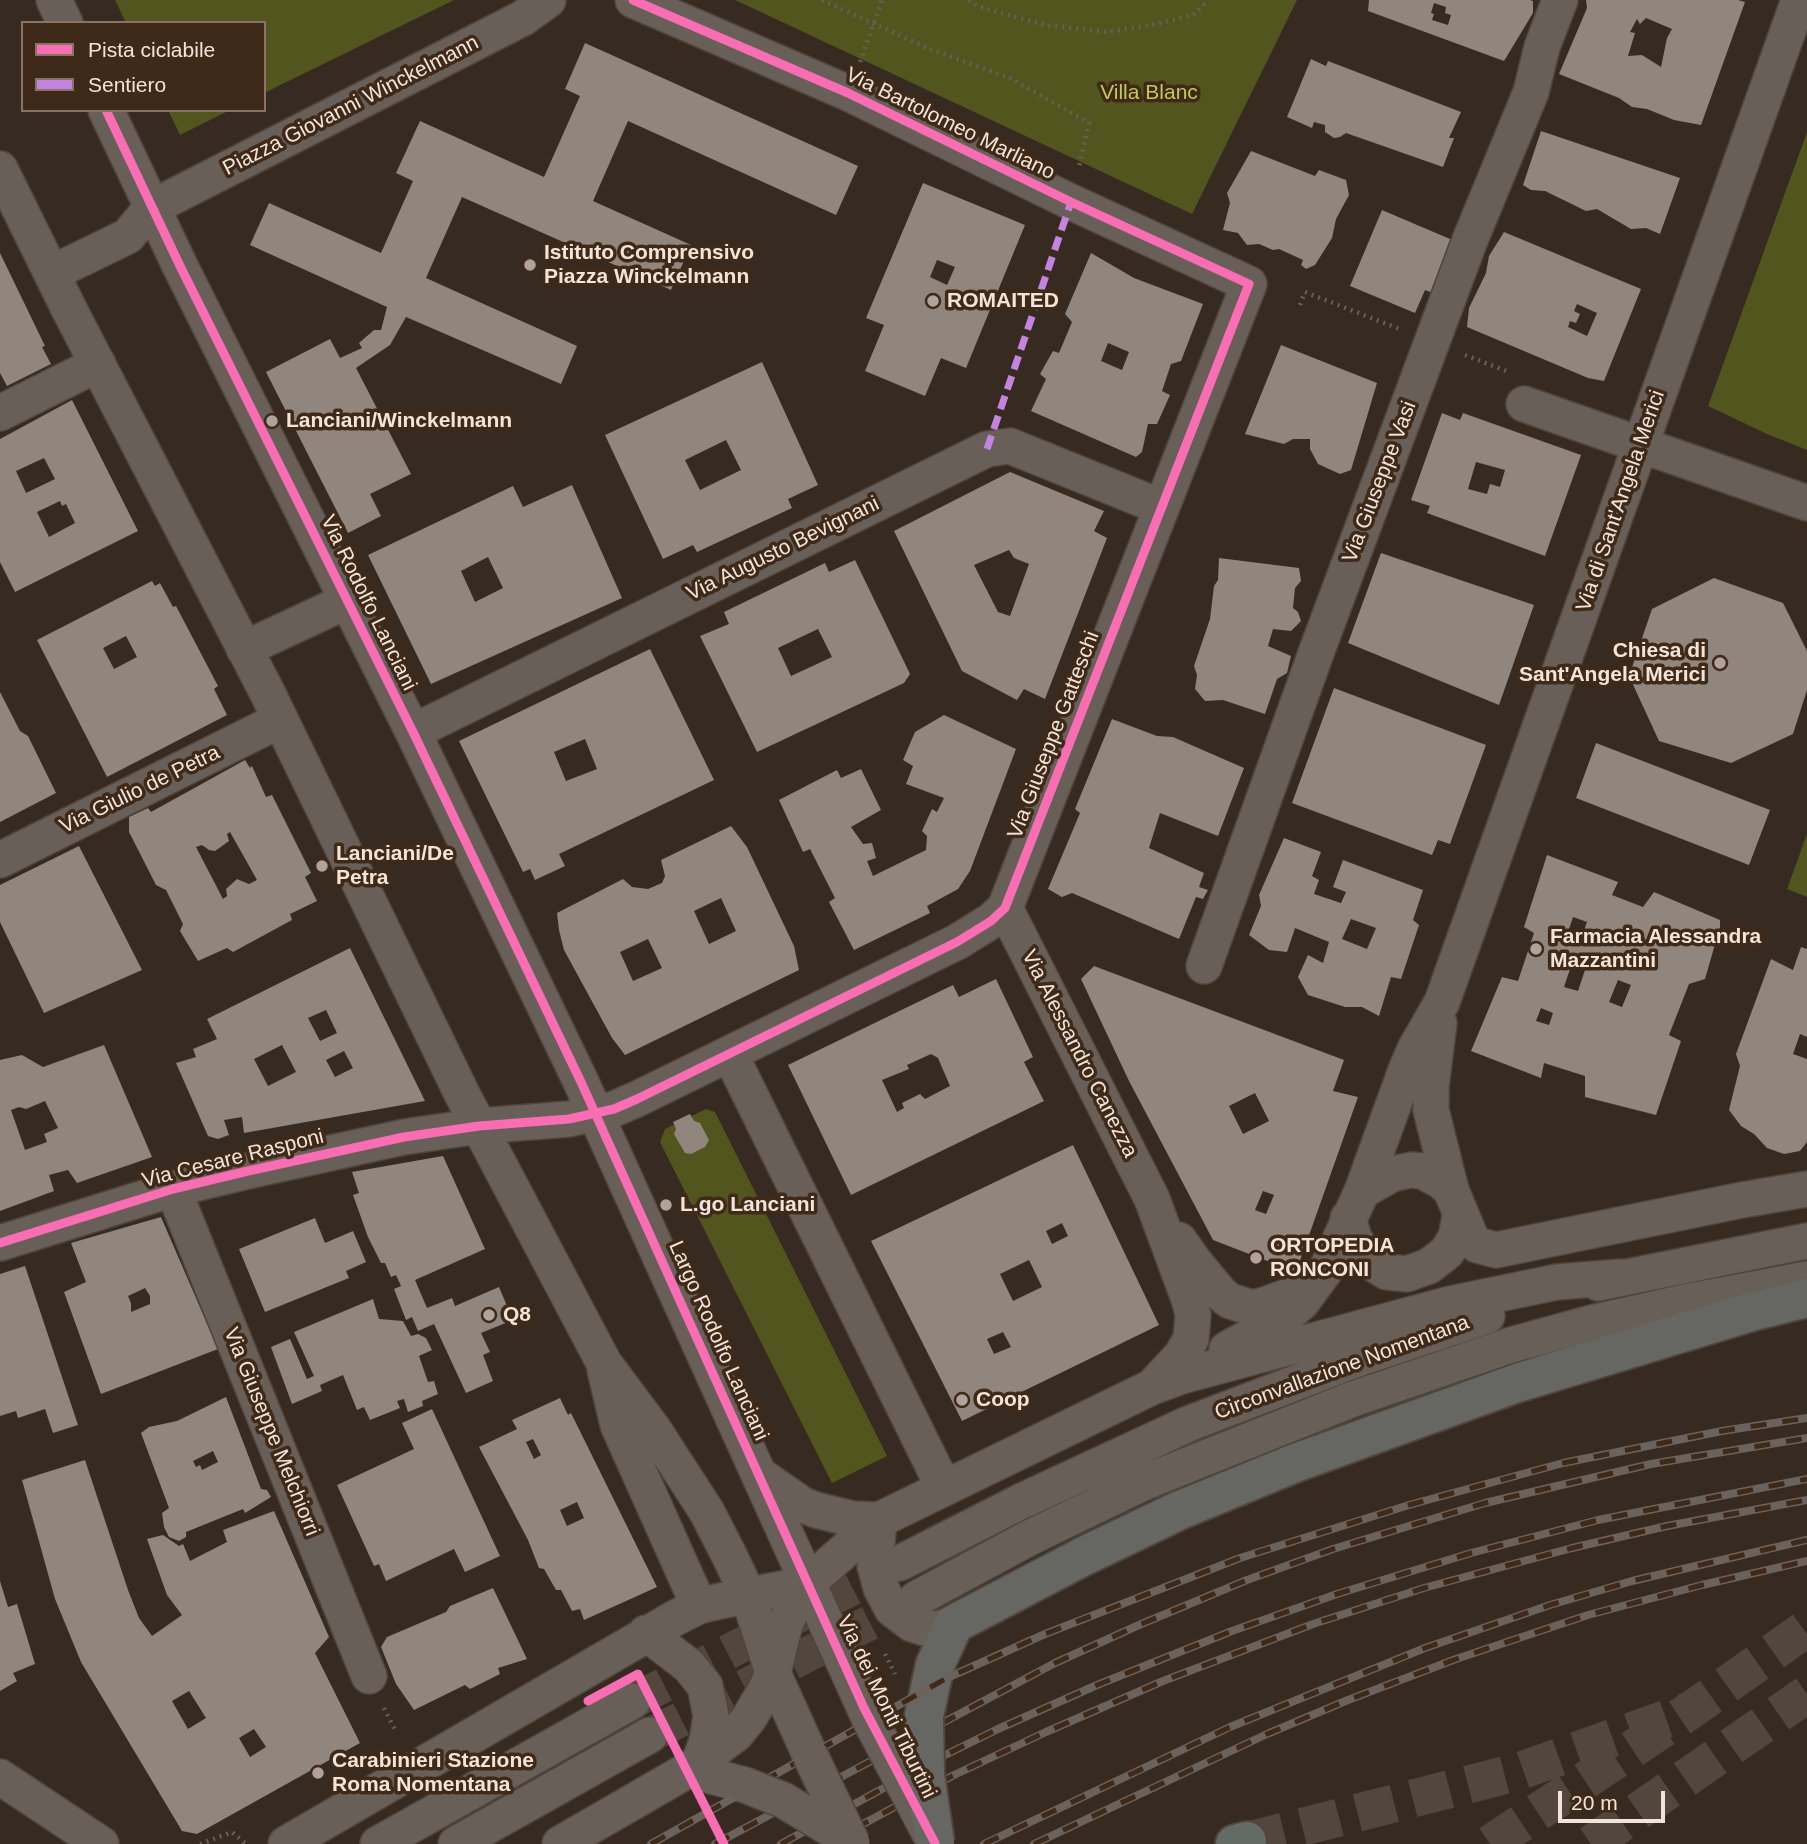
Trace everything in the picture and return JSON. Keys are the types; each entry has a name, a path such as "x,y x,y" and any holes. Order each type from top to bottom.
{"main road":[{"path":"935,1843 925,1774 924,1716 935,1665 954,1624 1156,1521 1295,1463 1517,1383 1741,1315 1807,1298"}],"street":[{"path":"54,0 64,21"},
{"name":"Piazza Giovanni Winckelmann","path":"152,208 523,18 548,0"},
{"name":"Via Bartolomeo Marliano","path":"633,0 848,93 1249,284"},
{"name":"Via Giuseppe Vasi","path":"1205,965 1325,627 1470,240 1531,92 1542,47 1560,0"},
{"name":"Via di Sant'Angela Merici","path":"1355,1205 1415,1048 1442,1002 1799,0"},
{"name":"Via Rodolfo Lanciani","path":"107,112 412,733 595,1114"},
{"path":"0,169 280,720 479,1126 604,1363 628,1392 688,1482 720,1536 748,1595 773,1673 852,1842"},
{"path":"52,273 128,236 152,208"},
{"name":"Via Giuseppe Gatteschi","path":"1005,908 1249,284"},
{"path":"0,413 98,364"},
{"path":"1518,389 1640,445 1807,503"},
{"name":"Via Augusto Bevignani","path":"412,733 987,449 1010,446 1161,507"},
{"path":"244,649 347,601"},
{"name":"Via Giulio de Petra","path":"0,860 280,720"},
{"path":"479,1126 569,1119 595,1114 637,1099 973,933 1005,908"},
{"name":"Via Alessandro Canezza","path":"1005,908 1152,1199 1190,1302 1194,1329 1167,1382"},
{"name":"Via di Sant'Angela Merici","path":"1442,1002 1431,1099 1433,1123 1456,1203"},
{"path":"730,1054 944,1488"},
{"name":"Largo Rodolfo Lanciani","path":"595,1114 807,1584"},
{"name":"Via Cesare Rasponi","path":"0,1243 173,1189 404,1138 479,1126"},
{"path":"560,1844 694,1765 727,1742 743,1726 761,1699 773,1673 786,1624 799,1595 807,1584 878,1520 1167,1382 1284,1318 1302,1302 1327,1268 1355,1205 1392,1174 1411,1170 1433,1175 1456,1203 1471,1238 1477,1245 1496,1250 1807,1189"},
{"name":"Via Giuseppe Melchiorri","path":"173,1189 369,1676"},
{"name":"Via Alessandro Canezza","path":"1152,1199 1196,1264 1221,1294 1230,1300 1259,1307 1314,1285"},
{"path":"1355,1205 1354,1238 1369,1261 1387,1272 1407,1274 1429,1266 1447,1252 1456,1237 1456,1203"},
{"name":"Circonvallazione Nomentana","path":"900,1563 1022,1501 1188,1424 1370,1355 1492,1314 1620,1277 1807,1241"},
{"path":"1167,1382 1462,1301 1557,1282 1620,1277"},
{"name":"Circonvallazione Nomentana","path":"916,1599 1029,1538 1156,1477 1353,1399 1511,1345 1595,1322 1807,1279"},
{"path":"604,1363 618,1425 699,1606"},
{"path":"760,1475 803,1505 816,1510 853,1519 878,1520"},
{"path":"878,1520 876,1566 881,1588 892,1609 924,1628 938,1629 954,1624"},
{"path":"286,1844 646,1633 699,1606 807,1584"},
{"name":"Via dei Monti Tiburtini","path":"807,1584 870,1720 935,1843"},
{"path":"646,1633 689,1666 705,1686 711,1716 707,1741 694,1765"},
{"path":"377,1844 633,1701"},
{"path":"456,1844 650,1735"},
{"path":"694,1765 783,1800 852,1842"},
{"path":"0,1777 90,1841"}],"path":[{"path":"822,0 927,48 1010,78 1089,123 1072,202"},
{"path":"848,93 876,23 882,0"},
{"path":"970,0 977,6 1044,25 1107,32 1193,15 1209,0"},
{"path":"1300,305 1305,292 1404,331"},
{"path":"1460,353 1518,389"},
{"path":"200,1844 232,1832 246,1844"}],"green space":[{"path":"115,0 454,0 266,92 266,21 125,21"},
{"name":"Villa Blanc","path":"735,0 1297,0 1192,214"},
{"path":"169,112 226,112 180,135"},
{"path":"1807,132 1807,450 1708,406"},
{"path":"1807,834 1807,897 1787,889"},
{"path":"706,1109 715,1112 887,1456 832,1483 660,1142 665,1129"}],"building":[{"path":"1369,0 1533,1 1533,13 1504,61 1368,11","holes":["1434,3 1446,7 1445,13 1451,15 1448,25 1432,20"]},
{"path":"1586,0 1745,2 1701,125 1632,107 1619,98 1559,74 1587,8","holes":["1646,18 1672,29 1667,38 1661,67 1642,55 1628,56 1635,33 1630,32 1637,19 1640,24"]},
{"path":"585,43 858,166 836,215 628,121 593,201 691,245 671,290 462,197 426,278 577,346 561,384 406,317 390,345 356,368 411,474 370,494 381,516 348,533 266,372 330,339 340,358 362,348 359,343 374,330 381,330 387,307 250,245 269,203 381,253 413,181 396,173 420,121 544,177 580,96 565,89"},
{"path":"1311,59 1326,66 1328,61 1461,112 1449,138 1454,138 1443,167 1346,133 1334,138 1325,132 1325,125 1314,122 1312,128 1287,117"},
{"path":"1541,131 1680,178 1660,234 1646,228 1631,229 1597,209 1586,211 1545,191 1531,190 1523,185"},
{"path":"1251,151 1315,176 1319,170 1346,180 1349,195 1336,219 1332,238 1315,265 1306,269 1301,265 1303,260 1279,249 1273,250 1259,244 1247,245 1238,233 1223,230 1230,203 1227,193"},
{"name":"ROMAITED","path":"923,183 1025,225 966,368 941,358 925,396 865,371 884,325 866,318","holes":["937,260 955,267 947,285 930,277"]},
{"path":"1382,210 1457,242 1436,294 1425,290 1415,313 1350,286"},
{"path":"1504,232 1641,289 1604,381 1588,378 1467,327 1469,308 1486,273 1489,256","holes":["1577,304 1597,313 1587,336 1568,327 1570,321 1576,323 1580,314 1574,311"]},
{"path":"0,253 51,364 7,386 0,373"},
{"path":"1091,253 1134,278 1203,304 1181,361 1171,364 1162,391 1170,395 1157,424 1148,424 1142,452 1136,457 1031,411 1046,379 1040,374 1053,351 1059,353 1072,322 1065,314","holes":["1108,343 1129,352 1122,370 1101,361"]},
{"path":"1281,345 1377,383 1351,470 1340,474 1318,464 1310,449 1310,439 1293,439 1284,444 1245,434"},
{"path":"762,362 818,485 788,499 792,508 697,552 693,545 663,559 605,435","holes":["726,440 741,470 700,490 685,460"]},
{"path":"72,400 138,531 15,592 0,562 0,439","holes":["44,458 55,479 26,493 16,471","60,501 62,506 66,504 75,523 49,537 37,512"]},
{"path":"1442,413 1460,420 1463,413 1581,455 1545,556 1427,513 1430,506 1411,500","holes":["1476,462 1505,470 1500,487 1490,484 1487,494 1468,489"]},
{"path":"1010,472 1104,511 1094,531 1107,538 1045,699 1024,689 1017,700 962,671 894,531","holes":["1009,550 1014,558 1029,564 1010,616 998,612 974,565"]},
{"path":"572,485 622,598 431,684 368,555 513,486 523,507","holes":["488,557 503,588 475,602 461,571"]},
{"path":"1381,553 1534,605 1499,705 1348,643"},
{"path":"1219,558 1299,568 1301,581 1295,588 1293,608 1298,612 1301,621 1291,631 1273,629 1268,646 1291,656 1287,673 1277,679 1265,714 1223,700 1205,701 1195,689 1197,675 1194,666 1210,619 1214,586 1218,580"},
{"path":"855,560 910,674 904,683 757,752 700,636 729,624 724,612 825,563 829,572","holes":["818,629 832,657 791,676 778,648"]},
{"name":"Chiesa di Sant'Angela Merici","path":"1714,578 1783,603 1807,651 1807,690 1793,734 1731,763 1659,741 1629,676 1652,609"},
{"path":"152,581 155,586 160,583 173,607 176,606 218,686 214,689 227,715 107,777 37,640","holes":["126,636 137,657 114,669 103,648"]},
{"path":"650,649 714,780 559,854 565,866 535,880 530,869 523,872 459,741","holes":["585,739 597,769 566,781 554,752"]},
{"path":"1334,688 1486,745 1450,844 1438,840 1432,855 1292,803"},
{"path":"0,692 20,731 28,736 56,793 0,822"},
{"path":"944,715 1016,749 970,871 958,889 927,906 930,913 854,950 829,902 835,898 810,849 803,852 779,800 837,770 841,778 861,769 881,810 851,827 863,844 872,843 876,858 867,861 873,876 926,850 927,836 922,831 932,809 937,812 944,798 906,784 913,766 903,760 915,732"},
{"path":"1112,719 1157,736 1173,737 1244,768 1218,836 1160,813 1149,848 1204,873 1199,887 1208,890 1203,899 1196,897 1179,939 1072,893 1062,897 1048,889 1080,813 1075,809"},
{"path":"1596,743 1770,810 1749,865 1576,798"},
{"path":"245,760 250,768 252,766 266,797 272,795 311,873 305,877 317,901 290,914 292,920 233,952 227,948 198,961 180,931 183,924 166,890 156,885 129,832 129,817 148,808 151,812","holes":["230,832 257,880 249,884 237,879 226,889 227,896 223,899 196,847 202,845 215,851 229,841 227,834"]},
{"path":"731,826 747,847 794,946 799,970 625,1055 612,1038 564,950 557,913 623,879 632,887 648,889 662,883 665,876 661,860","holes":["721,898 736,931 709,944 694,911","648,939 662,968 633,981 620,952"]},
{"path":"1284,838 1321,852 1312,876 1319,880 1314,894 1341,903 1346,892 1333,887 1343,860 1423,890 1413,920 1419,925 1401,979 1391,977 1379,1016 1362,1007 1345,1007 1308,995 1298,977 1308,955 1323,963 1329,942 1295,928 1287,952 1269,950 1249,935 1261,906 1259,895","holes":["1351,919 1376,928 1367,949 1342,939"]},
{"path":"79,846 142,970 44,1013 0,922 0,885"},
{"path":"1547,855 1618,882 1612,895 1643,907 1654,892 1720,920 1705,979 1689,984 1669,1035 1681,1041 1656,1115 1585,1097 1585,1076 1544,1063 1541,1078 1471,1051 1502,977 1518,981 1534,933 1524,927","holes":["1573,917 1587,922 1582,936 1568,932","1571,966 1585,970 1578,991 1564,987","1618,980 1631,985 1622,1007 1609,1002","1541,1008 1553,1013 1549,1025 1536,1021"]},
{"path":"1801,947 1807,949 1807,1037 1800,1034 1793,1054 1807,1059 1807,1142 1800,1151 1784,1154 1767,1148 1754,1134 1741,1126 1729,1110 1740,1066 1736,1054 1771,959 1793,970"},
{"path":"350,948 425,1101 244,1133 242,1117 224,1120 229,1135 218,1139 208,1136 176,1063 196,1057 193,1049 217,1039 207,1019","holes":["326,1010 337,1033 320,1041 308,1018","282,1045 296,1072 268,1086 254,1059","344,1051 353,1068 335,1077 326,1060"]},
{"path":"1094,966 1344,1060 1333,1091 1358,1097 1296,1272 1213,1240 1129,1081 1081,979","holes":["1255,1093 1269,1121 1243,1134 1229,1106","1263,1191 1274,1195 1266,1214 1255,1210"]},
{"path":"996,979 1033,1057 1024,1062 1044,1101 851,1195 788,1065 953,985 959,997","holes":["931,1054 938,1058 950,1086 925,1099 920,1094 902,1103 904,1108 897,1112 882,1080 909,1069 907,1065"]},
{"path":"104,1045 152,1157 77,1183 68,1170 49,1175 54,1191 0,1211 0,1060 22,1055 43,1067","holes":["45,1101 58,1128 44,1134 47,1142 25,1150 11,1110 19,1107 26,1109"]},
{"path":"690,1114 694,1121 700,1123 709,1140 705,1147 691,1154 685,1153 674,1134 676,1129 673,1122"},
{"path":"1073,1145 1159,1325 962,1421 871,1241","holes":["1062,1223 1068,1236 1052,1244 1046,1231","1029,1260 1042,1287 1013,1301 1000,1274","1003,1332 1011,1347 994,1354 987,1339"]},
{"path":"443,1156 485,1249 415,1280 427,1308 452,1298 455,1306 499,1287 513,1320 481,1333 490,1352 483,1355 493,1381 466,1393 434,1324 418,1331 412,1317 406,1320 394,1289 401,1286 396,1275 391,1277 385,1263 381,1263 368,1237 353,1195 359,1193 352,1172"},
{"path":"161,1217 218,1349 101,1394 64,1292 86,1282 71,1243","holes":["145,1288 150,1296 150,1304 131,1312 128,1296"]},
{"path":"315,1218 325,1243 353,1231 366,1262 346,1271 349,1278 265,1312 239,1249"},
{"path":"25,1266 78,1425 53,1433 45,1409 18,1418 16,1411 0,1416 0,1274"},
{"path":"373,1299 379,1319 403,1321 411,1336 418,1334 426,1338 432,1350 419,1356 428,1382 434,1381 438,1394 422,1401 423,1406 408,1412 404,1399 397,1401 400,1408 370,1420 364,1407 357,1410 343,1375 320,1385 322,1391 292,1404 271,1347 290,1339 307,1379 314,1376 294,1332"},
{"path":"226,1397 261,1489 267,1490 271,1497 245,1513 243,1509 186,1532 186,1537 179,1541 169,1537 162,1513 169,1508 141,1433 149,1427 177,1421","holes":["213,1451 218,1462 202,1470 200,1465 196,1467 193,1461"]},
{"path":"560,1398 568,1415 571,1413 657,1587 584,1620 580,1609 572,1611 561,1590 556,1590 544,1569 539,1568 528,1540 479,1447 517,1429 512,1420","holes":["533,1439 541,1455 534,1459 526,1442","577,1502 584,1518 567,1526 560,1510"]},
{"path":"432,1409 500,1556 465,1572 454,1549 386,1581 379,1564 374,1566 337,1485 414,1449 402,1423"},
{"path":"85,1460 128,1590 139,1618 152,1636 182,1615 167,1595 147,1539 163,1535 179,1546 183,1544 190,1561 227,1542 223,1530 274,1511 329,1637 315,1653 360,1743 197,1834 182,1831 81,1662 55,1599 22,1480","holes":["189,1691 206,1718 188,1729 172,1701","254,1729 266,1747 250,1757 239,1738"]},
{"path":"0,1581 8,1607 17,1604 35,1664 13,1673 17,1681 0,1691"},
{"path":"493,1588 527,1659 498,1668 500,1674 470,1689 465,1685 414,1710 396,1684 381,1647 387,1637"}],"tunnel":[{"path":"633,1701 900,1563"},
{"path":"650,1735 916,1599"},
{"path":"1490,1844 1691,1710 1807,1628"},
{"path":"1591,1844 1807,1694"},
{"path":"1247,1841 1517,1772 1691,1710"}],"railway":[{"path":"651,1844 947,1678 1045,1634 1240,1558 1409,1505 1563,1463 1722,1431 1807,1418"},
{"path":"715,1844 1055,1663 1247,1580 1333,1549 1485,1503 1651,1464 1807,1438"},
{"path":"781,1844 998,1729 1097,1685 1232,1631 1337,1594 1471,1553 1598,1520 1807,1479"},
{"path":"826,1844 954,1775 1046,1732 1163,1681 1313,1624 1424,1588 1572,1548 1667,1526 1807,1500"},
{"path":"984,1844 1230,1727 1425,1648 1550,1605 1632,1581 1807,1540"},
{"path":"1034,1844 1267,1734 1456,1659 1588,1615 1807,1561"}],"marked path":[{"path":"987,449 1071,202"}],"cycle path":[{"path":"0,1243 173,1189 248,1171 404,1137 479,1126 569,1119 614,1109 957,942 991,921 1005,908 1249,284 1071,202 848,93 633,0"},
{"path":"107,112 181,268 413,732 581,1082 864,1708 935,1843"},
{"path":"588,1701 638,1674 724,1844"}],"place":[{"name":"Istituto Comprensivo Piazza Winckelmann","path":"530,265"},
{"name":"ROMAITED","path":"933,301"},
{"name":"Lanciani/Winckelmann","path":"272,421"},
{"name":"Chiesa di Sant'Angela Merici","path":"1720,663"},
{"name":"Lanciani/De Petra","path":"322,866"},
{"name":"Farmacia Alessandra Mazzantini","path":"1536,949"},
{"name":"L.go Lanciani","path":"666,1205"},
{"name":"ORTOPEDIA RONCONI","path":"1256,1258"},
{"name":"Q8","path":"489,1315"},
{"name":"Coop","path":"962,1400"},
{"name":"Carabinieri Stazione Roma Nomentana","path":"318,1773"}]}
